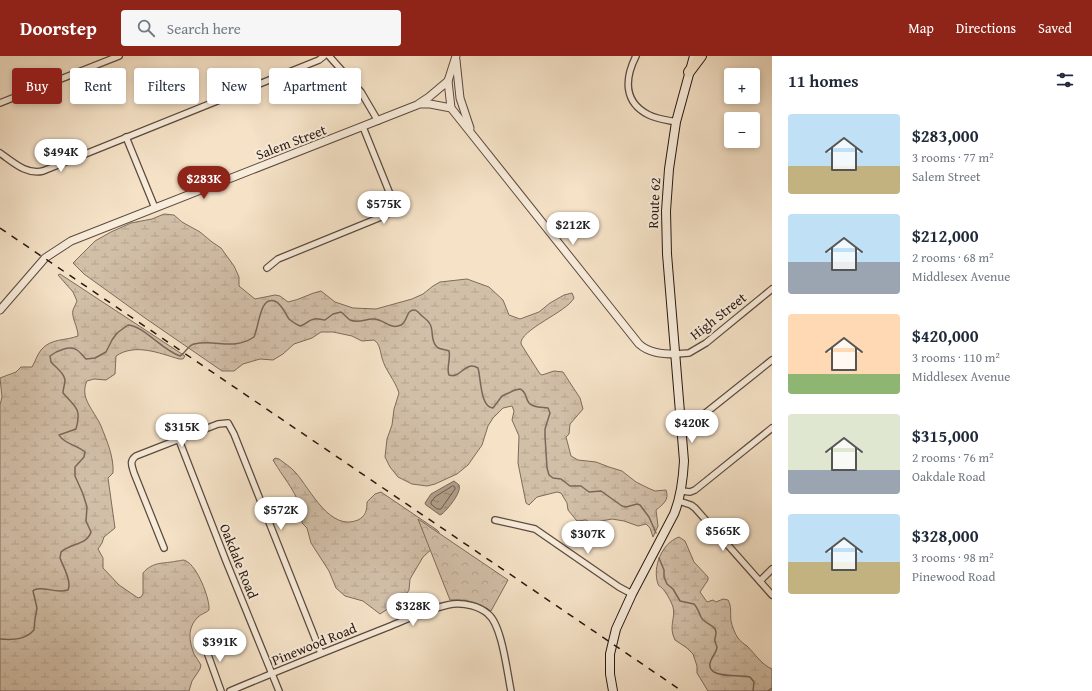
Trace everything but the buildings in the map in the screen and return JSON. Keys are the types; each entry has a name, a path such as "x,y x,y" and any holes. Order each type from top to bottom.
{"highway":[{"path":"689,72 701,56"}],"main road":[{"name":"Route 62","path":"613,691 610,663 611,643 619,621 632,594 674,514 682,491 684,461 667,254 666,223 669,169 676,122 694,56"}],"street":[{"path":"0,103 119,56"},
{"path":"0,153 26,170 34,173 43,171 319,60 324,56"},
{"path":"329,56 361,92 378,121"},
{"path":"456,56 448,81 451,108 640,344 644,348 653,351 675,354"},
{"path":"451,108 459,94 456,56"},
{"path":"636,56 628,79 630,93 634,102 640,109 648,114 676,122"},
{"path":"448,81 456,86 466,117 474,135"},
{"name":"Salem Street","path":"0,310 36,267 51,253 71,241 417,105 448,81"},
{"path":"417,105 430,104 451,108"},
{"path":"267,268 278,259 386,215 399,204 390,194 363,127"},
{"path":"126,137 155,208"},
{"name":"High Street","path":"675,354 689,353 706,343 772,289"},
{"path":"681,426 693,423 772,360"},
{"path":"164,548 134,473 131,464 132,460 136,456 222,422 227,422 234,434 321,653"},
{"path":"682,491 688,492 695,490 772,428"},
{"name":"Oakdale Road","path":"179,440 279,691"},
{"path":"679,501 695,508 772,595"},
{"path":"495,520 536,529 619,587 632,594"},
{"path":"760,581 772,569"},
{"name":"Pinewood Road","path":"230,691 321,653 429,612 448,605 463,604 483,610 490,615 494,621 499,632 511,691"},
{"path":"203,641 220,691"}],"green space":[{"path":"164,214 174,215 221,248 234,266 239,277 239,286 255,299 275,295 280,296 288,302 321,291 335,302 353,308 376,309 412,299 423,294 440,282 467,279 489,287 503,300 509,315 520,319 539,312 550,303 564,295 572,293 574,298 570,303 527,333 522,339 521,344 540,374 542,375 554,371 563,372 580,398 583,409 570,424 569,434 566,437 571,456 578,460 596,462 622,471 636,482 655,491 666,490 666,499 656,510 658,526 653,537 650,528 646,524 638,526 612,519 591,523 586,520 577,521 568,510 567,503 561,493 557,492 537,497 529,505 526,503 518,463 519,436 512,420 514,411 512,406 503,408 493,418 488,426 482,445 468,465 457,474 427,486 412,484 398,477 390,467 385,457 387,439 392,425 394,409 399,393 383,362 379,346 374,340 362,341 352,336 333,332 321,332 312,338 294,344 283,354 273,360 260,359 243,364 234,371 222,371 84,274 73,263 95,241 111,232 131,223 152,219"},
{"path":"60,274 185,356 183,359 179,359 147,350 131,350 123,352 116,356 115,374 106,380 94,379 87,381 85,393 88,404 106,437 113,467 113,473 108,478 115,528 104,537 98,549 103,558 103,568 119,585 138,598 143,594 143,573 147,569 151,566 159,564 184,560 194,569 205,591 209,610 194,621 190,635 192,649 201,665 192,681 189,691 0,691 0,405 2,397 0,378 16,372 21,367 32,367 38,354 49,343 78,336 73,313 77,301 73,292 58,275"},
{"path":"275,458 279,459 290,467 302,480 322,507 338,520 348,522 358,520 363,517 366,512 367,502 375,494 381,492 439,532 435,546 423,557 410,579 409,590 403,599 380,614 363,601 345,596 336,588 329,571 311,543 307,528 302,523 300,506 273,460"},
{"path":"418,519 508,580 491,611 482,605 472,602 450,600"},
{"path":"679,537 685,541 694,562 708,577 708,580 700,592 707,602 713,600 716,602 723,599 728,600 731,623 737,636 762,662 772,669 772,691 708,691 697,673 697,666 693,654 675,640 672,630 674,615 673,607 667,594 658,584 656,570 663,550 668,544"}],"water":[{"path":"454,481 459,485 457,496 442,514 440,515 426,505 425,503 431,494"}],"waterway":[{"path":"0,639 23,638 34,630 37,608 33,591 41,588 58,591 68,590 69,583 60,558 61,552 82,542 91,532 86,521 87,507 75,476 75,467 84,457 85,452 67,442 59,435 76,429 78,412 63,393 65,382 64,377 51,362 50,356 56,352 71,348 77,350 86,359 95,358 106,352 117,333 128,325 134,326 167,349 180,356 194,344 239,343 254,337 263,306 269,301 279,304 289,319 300,326 313,319 325,320 333,314 341,312 353,321 375,319 391,326 397,326 401,325 405,321 411,310 417,311 430,324 435,345 440,349 449,351 449,375 453,376 470,366 478,368 483,398 489,406 493,408 502,396 520,389 525,393 531,405 535,407 548,408 550,413 545,429 545,436 547,468 549,475 553,478 561,479 570,486 581,486 589,492 601,491 622,506 626,507 637,504 640,505 649,517 656,533"},
{"path":"659,558 664,570 664,577 667,584 673,589 680,601 694,604 706,623 714,627 716,630 715,640 717,647 710,663 711,669 722,675 750,677 754,682 753,691"},
{"path":"768,691 772,688"}],"railway":[{"path":"0,228 682,691"}]}
